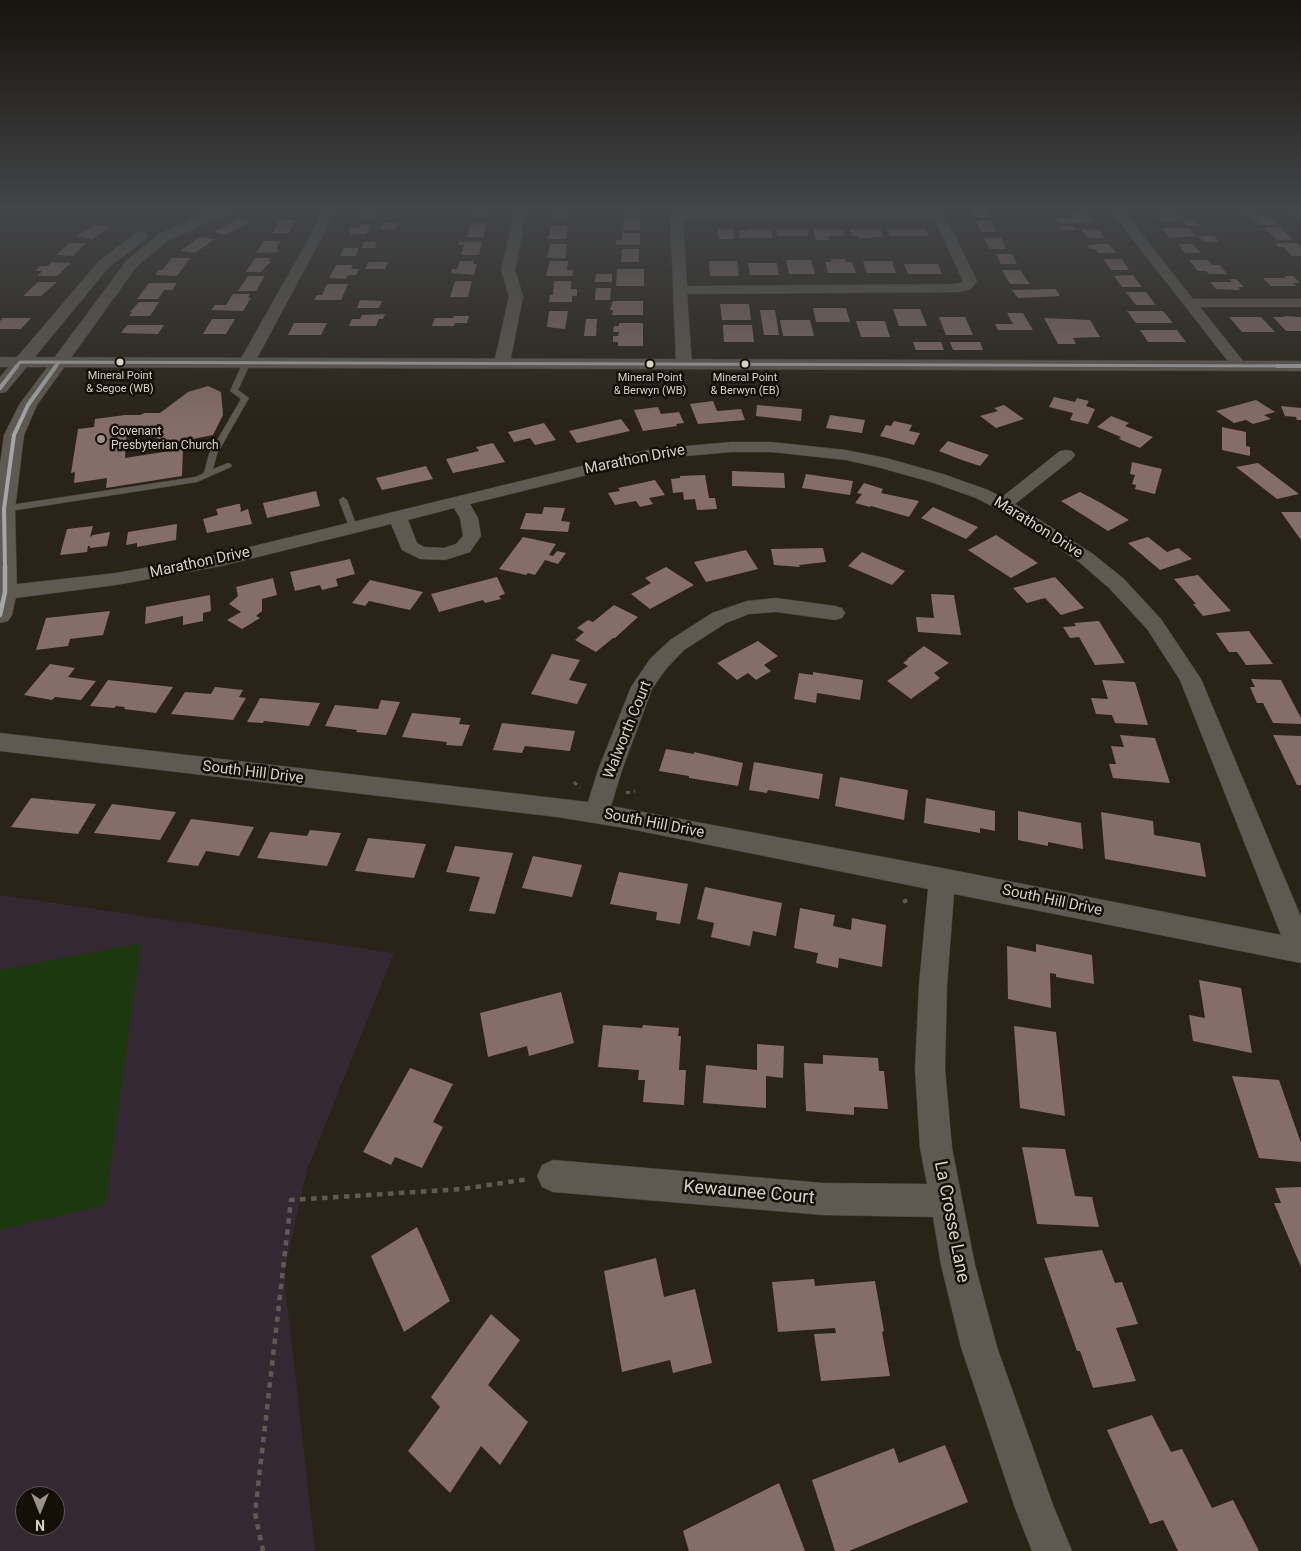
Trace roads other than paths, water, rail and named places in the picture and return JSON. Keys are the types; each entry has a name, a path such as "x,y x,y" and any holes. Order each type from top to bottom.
{"main road":[{"path":"0,362 1301,366"}],"street":[{"path":"0,388 89,281"},
{"path":"0,615 3,593 4,509 14,435 28,404 118,281"},
{"path":"247,362 291,281"},
{"path":"502,363 516,296 512,281"},
{"path":"680,281 684,364"},
{"path":"681,290 942,289 966,286 970,281"},
{"path":"1173,281 1239,366"},
{"path":"1190,303 1301,302"},
{"name":"Marathon Drive","path":"3,593 158,573 221,560 652,454 686,450 751,447 808,450 880,462 937,478 982,494 1048,530 1116,583 1154,624 1190,679 1301,950"},
{"path":"1002,504 1066,454"},
{"path":"397,516 409,546 420,552 445,554 463,548 472,536 469,518 459,501"},
{"name":"Walworth Court","path":"596,813 642,686 658,664 677,645 719,618 747,608 776,605 836,613"},
{"name":"South Hill Drive","path":"0,742 596,813 1301,950"},
{"name":"La Crosse Lane","path":"942,879 933,985 930,1069 936,1148 958,1265 979,1347 1034,1508 1052,1551"},
{"name":"Kewaunee Court","path":"553,1176 823,1199 946,1202"}],"lane":[{"path":"208,473 213,454 244,398 234,391 247,362"},
{"path":"4,509 197,479 228,465"},
{"path":"343,500 353,527"}],"place":[{"name":"Mineral Point & Segoe (WB)","path":"120,362"},
{"name":"Mineral Point & Berwyn (WB)","path":"650,364"},
{"name":"Mineral Point & Berwyn (EB)","path":"745,364"},
{"name":"Covenant Presbyterian Church","path":"101,439"}]}
